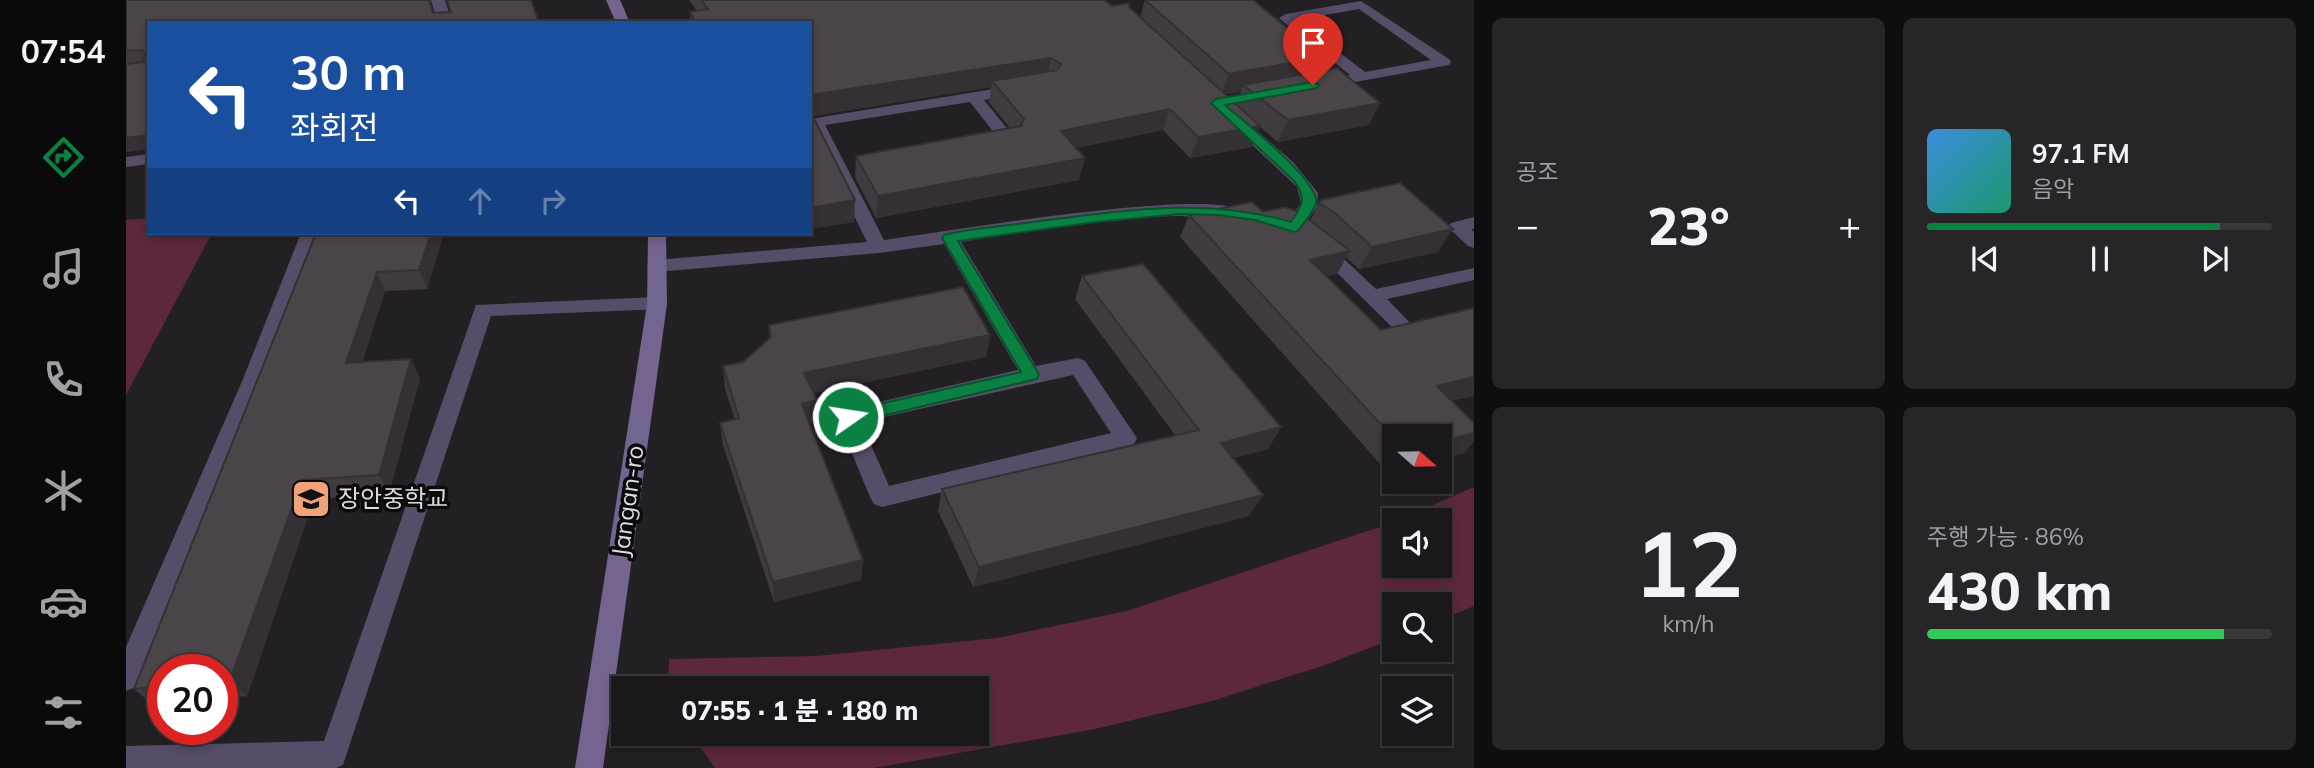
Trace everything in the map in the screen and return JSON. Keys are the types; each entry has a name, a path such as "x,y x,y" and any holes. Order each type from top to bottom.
{"street":[{"path":"438,0 444,21"},
{"path":"612,0 622,21"},
{"path":"1308,86 1444,62 1360,5 1286,18 1361,76"},
{"path":"879,247 848,171 816,122 1035,87"},
{"path":"974,97 1010,142 984,147"},
{"path":"1226,111 1300,179 1309,193 1309,204 1288,225 1315,242 1406,329"},
{"path":"126,162 147,159"},
{"path":"656,266 879,247 1096,218 1181,210 1256,216"},
{"path":"1474,223 1457,226 1474,242"},
{"path":"126,678 253,379 309,235"},
{"name":"Jangan-ro","path":"589,768 657,304 657,235"},
{"path":"949,238 1031,375"},
{"path":"1372,296 1474,274"},
{"path":"126,760 333,755 483,310 657,304"},
{"path":"1078,366 1126,438 882,497 848,417 1031,375 1078,366"}],"shaded area":[{"path":"147,218 147,235 211,235 126,395 126,220"},
{"path":"1474,487 1474,606 1452,615 1452,592 1382,592 1382,643 1328,664 1212,701 1095,729 874,768 715,768 699,746 989,746 989,676 668,676 669,659 817,656 997,638 1127,611 1382,526 1382,578 1452,578 1452,508 1426,508"}],"building":[{"path":"126,0 429,0 433,13 451,12 447,0 531,0 538,21 147,21 147,135 126,138 126,64 144,62 145,53 142,50 126,51"},
{"path":"701,0 1104,0 1112,6 1129,3 1129,7 1260,126 1198,137 1170,109 1061,131 1085,158 878,196 856,156 1021,126 1024,119 992,81 1057,70 1061,64 1051,58 812,95 812,21 695,21 690,12 708,9"},
{"path":"1145,0 1253,0 1323,57 1229,74"},
{"path":"1337,68 1380,103 1288,120 1243,85"},
{"path":"812,115 855,200 812,208"},
{"path":"1400,183 1453,229 1372,247 1335,213 1319,203 1321,200"},
{"path":"1252,202 1263,212 1285,207 1299,212 1350,251 1310,260 1381,330 1474,308 1474,377 1437,386 1474,423 1474,433 1452,439 1452,424 1382,426 1189,215"},
{"path":"315,235 430,235 419,270 377,272 346,363 411,359 379,475 302,480 238,658 238,654 148,654"},
{"path":"1143,264 1281,427 1221,443 1263,495 979,567 942,489 1199,430 1082,276"},
{"path":"963,287 990,335 804,373 817,400 802,404 863,560 773,582 720,423 739,418 723,366 743,362 771,337 769,325"},
{"path":"147,656 147,688 134,689"}],"place":[{"name":"장안중학교","path":"311,499"}],"route":[{"path":"848,417 1031,375 949,238 1096,218 1181,210 1256,216 1294,227 1309,204 1309,193 1300,179 1216,103 1313,85"}]}
